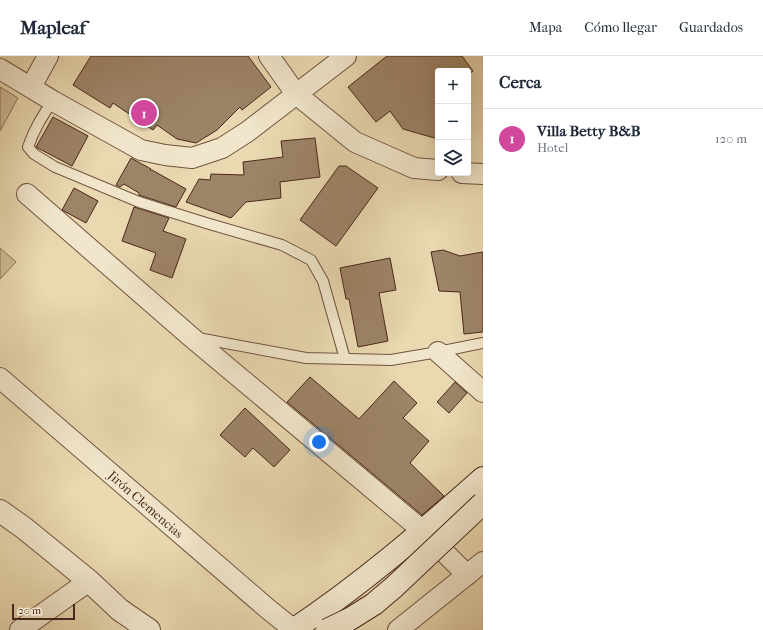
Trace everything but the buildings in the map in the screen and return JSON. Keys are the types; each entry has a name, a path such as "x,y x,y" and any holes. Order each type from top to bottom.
{"main road":[{"path":"293,630 357,584 423,532 483,478"},
{"path":"327,630 350,619 374,604 483,503"},
{"path":"0,511 24,528 89,582 120,610 138,630"},
{"path":"360,630 384,615 405,598 483,522"},
{"path":"120,610 149,630"}],"street":[{"path":"31,87 48,56"},
{"path":"269,56 296,94 355,142 414,168 435,170"},
{"path":"0,69 141,150 165,155 192,158 222,148 247,132 346,56"},
{"path":"471,173 483,174"},
{"path":"27,194 190,336 423,532 467,575"},
{"path":"438,352 483,392"},
{"name":"Jirón Clemencias","path":"0,378 293,630"},
{"path":"398,630 483,562"},
{"path":"20,630 89,582"}],"lane":[{"path":"53,100 31,137 28,146 34,154 55,167 139,202 282,245 311,260 323,281 345,359"},
{"path":"190,336 306,358 345,359 392,360 483,343"}],"shaded area":[{"path":"0,87 18,98 0,131"},
{"path":"0,248 16,262 0,279"}],"place":[{"name":"Villa Betty B&B","path":"144,113"}]}
